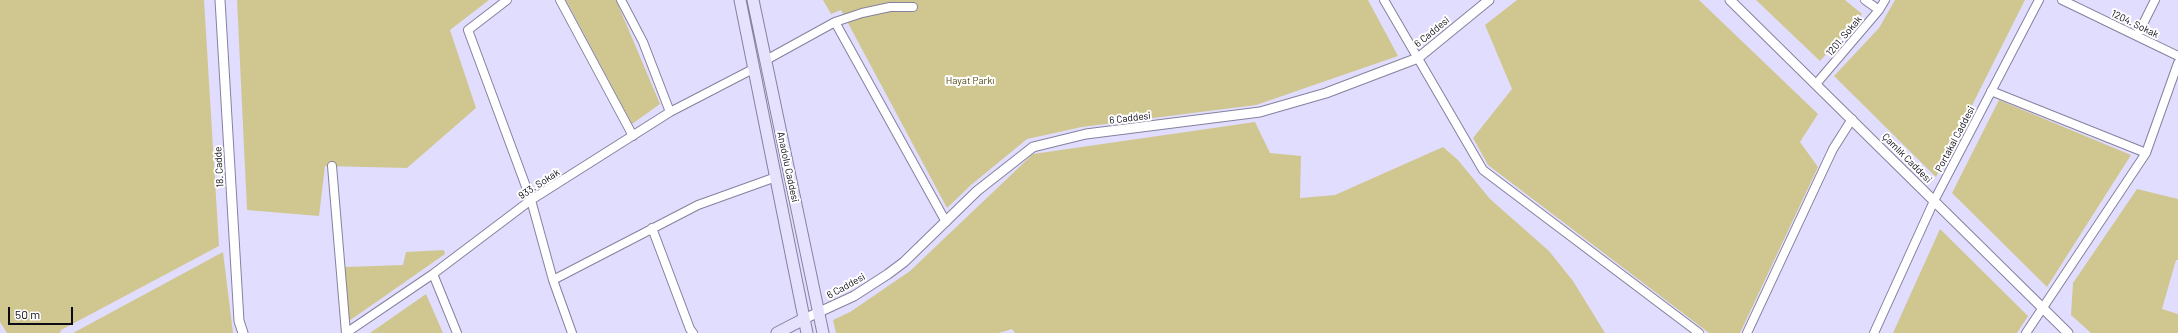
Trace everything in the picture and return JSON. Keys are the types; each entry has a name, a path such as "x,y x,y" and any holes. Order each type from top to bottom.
{"main road":[{"name":"Anadolu Caddesi","path":"740,0 807,333"},
{"name":"Anadolu Caddesi","path":"753,0 823,333"},
{"path":"777,333 804,319"}],"street":[{"name":"18. Cadde","path":"220,0 239,321 243,333"},
{"path":"506,0 468,30 531,200 553,280 572,333"},
{"path":"560,0 633,136"},
{"path":"622,0 643,42 670,112"},
{"path":"1384,0 1482,170 1699,333"},
{"name":"6 Caddesi","path":"804,319 854,296 888,274 946,222 977,191 1033,147 1086,134 1260,112 1326,93 1418,58 1489,0"},
{"name":"Çamlık Caddesi","path":"1730,0 2068,333"},
{"path":"1865,0 1879,10"},
{"name":"1201. Sokak","path":"1816,84 1879,10 1885,0"},
{"name":"Portakal Caddesi","path":"1874,333 1934,201 2039,0"},
{"name":"1204. Sokak","path":"2062,0 2178,56"},
{"path":"2137,36 2155,0"},
{"path":"766,60 835,22 862,13 890,7 913,7"},
{"path":"835,22 946,222"},
{"path":"2026,333 2146,153 2178,63"},
{"name":"933. Sokak","path":"346,333 433,274 531,200 670,112 753,69"},
{"path":"1991,91 2146,153"},
{"path":"1747,333 1833,150 1852,119"},
{"path":"332,166 346,333"},
{"path":"553,280 698,205 776,177"},
{"path":"652,228 690,329 693,333"},
{"path":"433,274 457,333"}],"green space":[{"path":"0,0 204,0 219,246 61,330 60,333 7,333 0,322"},
{"path":"237,0 489,0 450,30 476,108 407,168 325,166 319,216 247,210"},
{"path":"566,0 616,0 660,104 632,124"},
{"name":"Hayat Parkı","path":"823,0 1368,0 1398,56 1256,105 1082,127 1027,139 971,185 947,208 841,10 831,14"},
{"path":"1517,0 1699,0 1818,114 1800,142 1818,167 1740,333 1709,333 1488,165 1473,138 1512,89 1485,25"},
{"path":"1756,0 1845,0 1862,14 1820,61"},
{"path":"1895,0 2025,0 1936,177 1834,76 1879,28"},
{"path":"1999,100 2131,155 2047,287 1952,193"},
{"path":"1255,122 1270,153 1301,156 1300,198 1335,195 1443,147 1458,160 1490,199 1549,251 1573,281 1605,333 1015,333 1012,329 999,333 836,333 833,320 850,312 910,271 1033,154"},
{"path":"2137,189 2178,199 2178,260 2176,260 2162,309 2178,314 2178,333 2091,333 2071,315 2073,283"},
{"path":"1940,229 2028,316 2017,333 1893,333"},
{"path":"444,250 445,254 349,321 345,267 403,265 406,252"},
{"path":"223,252 233,333 73,333"},
{"path":"426,294 443,333 370,333"}]}
